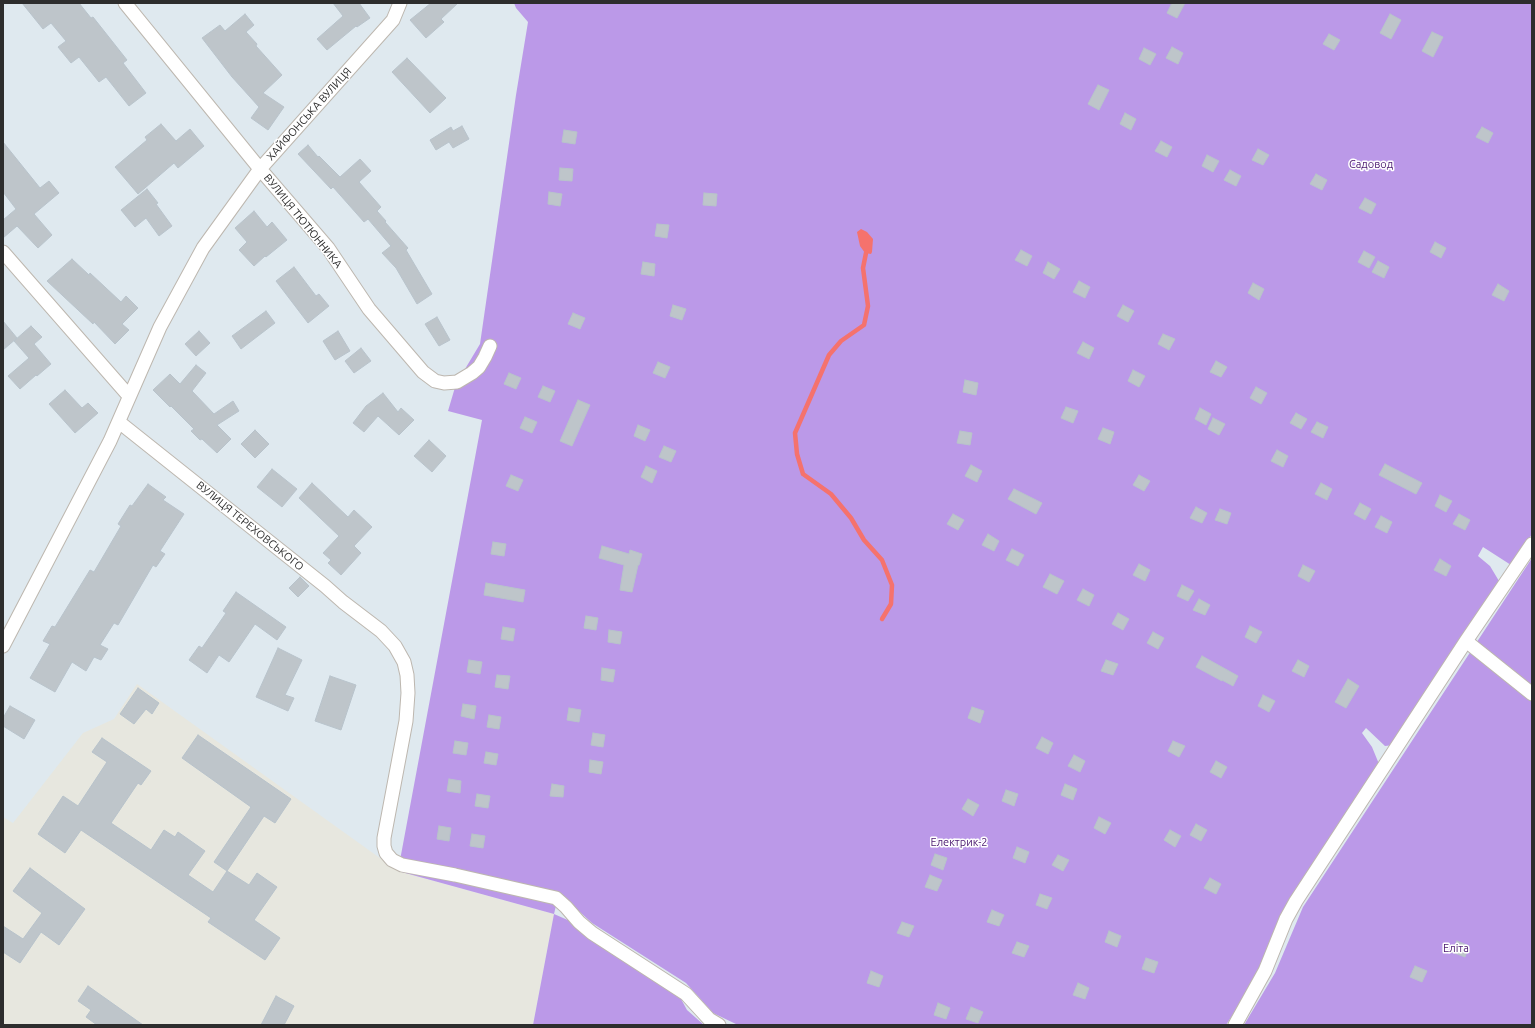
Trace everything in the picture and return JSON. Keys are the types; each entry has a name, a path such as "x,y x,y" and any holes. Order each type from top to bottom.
{"street":[{"name":"ВУЛИЦЯ ТЮТЮННИКА","path":"125,3 260,169 328,248 369,309 423,372 444,384 457,382 464,379 479,367 490,346"},
{"name":"ХАЙФОНСЬКА ВУЛИЦЯ","path":"129,396 175,296 203,248 260,169 392,20 400,3"},
{"path":"3,252 129,396 119,422 3,646"},
{"name":"ВУЛИЦЯ ТЕРЕХОВСЬКОГО","path":"119,422 381,631 395,646 404,662 407,675 408,693 406,721 384,838 386,853 392,860 402,865 456,874 556,898 592,933 686,994 709,1019 719,1025"},
{"path":"1235,1025 1265,971 1286,919 1296,902 1466,641 1532,544"},
{"path":"1466,641 1532,694"}],"shaded area":[{"path":"861,229 867,232 873,239 871,254 865,253 860,246 857,232"},
{"path":"137,684 398,871 554,914 533,1025 3,1025 3,817 13,823 83,733 114,719"}],"green space":[{"path":"514,3 1532,3 1532,534 1511,565 1483,547 1478,556 1490,566 1499,581 1394,745 1385,746 1366,728 1362,733 1372,747 1379,764 1262,970 1226,1025 738,1025 713,1013 686,983 592,923 559,893 554,914 398,871 482,420 448,411 456,384 480,344 528,22 516,8"},
{"name":"Еліта","path":"1532,558 1532,1025 1244,1025 1275,973 1303,907"},
{"path":"554,914 570,921 582,933 681,999 687,1010 704,1025 533,1025"}],"building":[{"path":"22,3 79,3 91,18 93,17 127,60 123,63 146,93 129,106 106,77 99,82 79,57 71,63 58,47 66,41 51,23 43,29"},
{"path":"333,3 359,3 370,18 357,27 356,26 327,50 317,39 343,16"},
{"path":"431,3 458,3 441,19 444,22 426,38 410,20"},
{"path":"1172,3 1185,3 1177,18 1167,13"},
{"path":"245,14 254,25 246,32 257,44 256,46 282,75 263,93 284,107 268,130 251,118 259,107 232,77 202,38 220,25 225,31"},
{"path":"1390,14 1401,20 1391,39 1380,33"},
{"path":"1432,32 1443,37 1433,57 1422,51"},
{"path":"1329,34 1340,40 1334,50 1323,44"},
{"path":"1172,47 1183,53 1178,64 1166,58"},
{"path":"1144,48 1156,54 1150,65 1139,59"},
{"path":"407,58 446,98 430,113 392,72"},
{"path":"1098,85 1109,90 1099,110 1088,104"},
{"path":"1125,113 1136,119 1131,130 1120,124"},
{"path":"161,124 176,141 190,129 204,146 178,168 174,163 138,194 115,167 147,140 145,137"},
{"path":"462,126 469,139 453,148 449,142 436,150 430,140 451,127 453,131"},
{"path":"1482,127 1493,133 1488,143 1476,137"},
{"path":"564,130 577,132 575,144 562,142"},
{"path":"1161,141 1172,147 1167,157 1155,151"},
{"path":"3,142 40,188 49,181 59,193 34,214 52,235 38,248 17,226 3,238 3,220 16,209 3,192"},
{"path":"308,145 318,157 319,156 340,177 360,159 371,171 359,182 381,207 377,211 386,221 385,222 408,248 406,250 432,294 417,304 396,268 382,253 391,246 368,219 364,222 333,187 331,189 298,154"},
{"path":"1258,149 1269,155 1263,165 1252,160"},
{"path":"1207,155 1219,161 1213,172 1202,166"},
{"path":"560,168 573,169 572,181 559,180"},
{"path":"1230,170 1241,176 1236,186 1224,180"},
{"path":"1316,174 1327,180 1322,190 1310,184"},
{"path":"147,189 158,203 156,204 172,226 159,236 146,218 135,227 121,210"},
{"path":"549,192 562,194 560,206 548,204"},
{"path":"704,193 717,194 716,206 703,205"},
{"path":"1365,198 1376,204 1371,214 1359,208"},
{"path":"254,211 267,227 272,222 287,240 254,266 239,250 247,242 235,228"},
{"path":"657,224 669,225 667,238 655,236"},
{"path":"1435,242 1446,248 1441,258 1430,252"},
{"path":"1021,250 1032,256 1027,266 1015,260"},
{"path":"1364,251 1375,257 1369,268 1358,262"},
{"path":"72,259 89,275 90,273 121,302 126,296 138,308 122,324 129,330 115,344 94,322 93,324 47,281"},
{"path":"1378,261 1389,267 1384,278 1372,272"},
{"path":"643,262 655,264 654,276 641,274"},
{"path":"1048,262 1060,269 1054,279 1043,273"},
{"path":"294,267 316,296 319,294 329,306 308,323 276,281"},
{"path":"1079,281 1090,287 1085,298 1073,292"},
{"path":"1253,283 1264,289 1259,300 1248,293"},
{"path":"1498,284 1509,291 1504,301 1492,295"},
{"path":"673,305 686,309 682,320 670,316"},
{"path":"1123,305 1134,311 1128,322 1117,316"},
{"path":"266,311 275,323 241,349 232,336"},
{"path":"573,313 585,318 580,329 568,324"},
{"path":"437,317 450,340 439,346 425,324"},
{"path":"3,321 17,338 3,350"},
{"path":"31,326 42,337 34,344 51,364 20,389 8,376 29,358 14,341"},
{"path":"199,331 210,343 196,356 185,344"},
{"path":"338,331 350,351 335,360 323,341"},
{"path":"1163,334 1175,339 1169,350 1158,344"},
{"path":"1083,342 1094,348 1089,359 1077,353"},
{"path":"361,348 371,361 354,373 345,361"},
{"path":"1216,361 1227,367 1221,377 1210,372"},
{"path":"658,362 670,367 665,378 653,373"},
{"path":"196,365 206,373 192,391 214,414 233,401 239,411 217,425 231,439 217,453 202,439 200,440 191,431 194,429 153,390 170,374 180,384"},
{"path":"1133,370 1145,376 1139,387 1128,381"},
{"path":"509,373 521,378 516,389 504,384"},
{"path":"965,380 978,383 976,395 963,392"},
{"path":"543,386 555,391 550,402 538,397"},
{"path":"1256,387 1267,393 1261,404 1250,398"},
{"path":"65,390 82,408 88,403 98,413 75,433 49,404"},
{"path":"383,393 398,412 401,408 414,420 399,435 378,416 364,432 353,423 366,406"},
{"path":"578,400 590,405 572,446 560,441"},
{"path":"1066,407 1078,411 1073,423 1061,418"},
{"path":"1200,408 1211,414 1206,425 1195,419"},
{"path":"1296,413 1307,419 1301,429 1290,423"},
{"path":"525,417 537,422 532,433 520,428"},
{"path":"1213,418 1225,424 1219,435 1208,429"},
{"path":"1317,422 1328,427 1323,438 1311,432"},
{"path":"638,425 650,430 645,441 634,436"},
{"path":"1103,428 1114,432 1110,444 1098,439"},
{"path":"255,430 269,444 255,458 241,444"},
{"path":"960,431 972,433 970,445 957,443"},
{"path":"429,440 446,456 432,472 414,456"},
{"path":"664,446 676,451 671,462 659,457"},
{"path":"1277,450 1288,456 1283,467 1271,461"},
{"path":"1385,464 1422,483 1416,494 1379,475"},
{"path":"971,465 982,471 977,482 965,476"},
{"path":"646,466 657,471 652,483 641,477"},
{"path":"272,469 297,489 282,507 257,487"},
{"path":"511,475 523,480 518,491 506,486"},
{"path":"1139,475 1150,481 1144,491 1133,485"},
{"path":"312,483 348,517 354,510 372,527 354,546 361,553 341,575 328,563 331,560 323,553 339,536 299,498"},
{"path":"1321,483 1332,489 1327,500 1315,494"},
{"path":"148,484 166,497 163,500 184,514 160,551 165,554 156,567 153,565 118,625 114,623 100,645 108,649 101,660 94,657 86,671 72,662 55,692 30,678 50,644 43,641 52,626 55,627 90,570 94,572 121,526 118,524 130,505 132,506"},
{"path":"1014,489 1042,503 1036,514 1008,499"},
{"path":"1440,495 1452,501 1446,512 1435,506"},
{"path":"1360,503 1371,509 1365,520 1354,514"},
{"path":"1196,507 1207,513 1202,523 1190,518"},
{"path":"1220,509 1231,513 1227,524 1215,520"},
{"path":"953,514 964,520 958,530 947,524"},
{"path":"1459,514 1470,520 1465,530 1453,524"},
{"path":"1381,516 1392,522 1387,533 1375,527"},
{"path":"988,534 999,541 994,551 982,545"},
{"path":"493,542 506,544 504,556 491,554"},
{"path":"602,546 629,554 630,550 642,554 632,592 620,590 624,565 599,558"},
{"path":"1012,549 1024,555 1018,566 1006,560"},
{"path":"1440,559 1451,566 1446,576 1434,570"},
{"path":"1139,564 1150,570 1145,581 1133,575"},
{"path":"1303,565 1315,571 1309,582 1298,576"},
{"path":"1050,574 1064,581 1057,594 1043,587"},
{"path":"300,577 309,586 298,597 289,588"},
{"path":"486,583 525,590 523,602 484,595"},
{"path":"1182,585 1194,591 1188,601 1177,596"},
{"path":"1083,589 1094,595 1089,606 1077,600"},
{"path":"236,592 286,627 277,640 255,624 229,662 219,655 207,673 189,660 199,646 202,648 226,613 223,611"},
{"path":"1199,599 1210,605 1205,615 1193,610"},
{"path":"1118,613 1129,619 1123,630 1112,624"},
{"path":"586,616 598,618 596,630 584,628"},
{"path":"1250,626 1262,632 1256,643 1245,637"},
{"path":"503,627 515,629 513,641 501,639"},
{"path":"609,630 622,632 620,644 608,642"},
{"path":"1153,632 1164,638 1158,649 1147,643"},
{"path":"278,648 302,660 285,695 294,698 288,711 256,697"},
{"path":"1202,656 1238,676 1233,686 1196,667"},
{"path":"469,660 482,662 480,674 467,672"},
{"path":"1106,660 1118,664 1113,675 1101,671"},
{"path":"1298,660 1309,666 1304,677 1292,671"},
{"path":"602,668 615,670 613,682 601,680"},
{"path":"497,675 510,676 508,689 495,687"},
{"path":"330,676 356,685 341,730 315,721"},
{"path":"1348,679 1359,686 1346,708 1335,702"},
{"path":"138,688 159,703 152,714 146,709 134,724 120,714"},
{"path":"1263,695 1275,701 1269,712 1258,706"},
{"path":"463,704 476,706 474,719 461,716"},
{"path":"10,706 35,720 24,739 3,726 3,718"},
{"path":"972,707 984,711 980,723 968,718"},
{"path":"569,708 581,710 579,722 567,720"},
{"path":"489,715 501,717 499,729 487,727"},
{"path":"593,733 605,735 603,747 591,745"},
{"path":"198,735 291,799 275,823 264,816 227,871 214,862 251,807 182,758"},
{"path":"1042,737 1053,743 1048,754 1036,748"},
{"path":"102,738 151,771 141,785 138,783 111,823 151,850 164,830 175,837 178,832 205,851 188,875 213,892 227,871 249,885 257,873 277,887 254,920 280,938 265,960 208,922 211,918 81,830 65,853 38,834 63,796 78,806 107,762 92,752"},
{"path":"455,741 468,743 466,755 453,753"},
{"path":"1173,741 1185,746 1179,757 1168,751"},
{"path":"486,752 498,754 496,765 484,763"},
{"path":"1074,755 1085,761 1080,772 1068,766"},
{"path":"590,760 603,762 601,774 589,772"},
{"path":"1216,761 1227,767 1221,778 1210,772"},
{"path":"449,779 461,781 460,793 447,791"},
{"path":"552,784 564,786 563,797 550,796"},
{"path":"1065,784 1077,789 1073,800 1061,795"},
{"path":"1006,790 1018,794 1014,806 1002,801"},
{"path":"477,794 490,796 488,808 475,806"},
{"path":"968,799 979,805 973,816 962,809"},
{"path":"1099,817 1111,823 1105,834 1094,828"},
{"path":"1196,824 1207,830 1201,841 1190,835"},
{"path":"439,826 451,828 449,841 437,839"},
{"path":"1170,830 1181,836 1175,847 1164,840"},
{"path":"472,834 485,836 483,848 470,846"},
{"path":"1017,847 1029,852 1025,863 1013,858"},
{"path":"935,854 947,858 943,870 931,865"},
{"path":"1058,855 1069,860 1063,871 1052,865"},
{"path":"30,868 85,909 59,945 41,932 20,963 3,952 3,926 23,939 42,913 13,891"},
{"path":"930,875 942,880 937,891 925,887"},
{"path":"1210,878 1221,884 1216,894 1204,888"},
{"path":"1040,894 1052,898 1047,909 1036,905"},
{"path":"992,910 1004,915 999,926 987,922"},
{"path":"902,922 914,926 909,937 897,933"},
{"path":"1109,931 1121,936 1117,947 1105,942"},
{"path":"1457,941 1469,946 1465,957 1452,952"},
{"path":"1017,942 1029,946 1024,957 1012,953"},
{"path":"1146,958 1158,962 1154,973 1142,969"},
{"path":"1415,966 1427,971 1422,982 1410,977"},
{"path":"871,971 883,976 879,987 867,983"},
{"path":"1078,983 1089,988 1085,999 1073,995"},
{"path":"88,986 143,1025 97,1025 86,1017 91,1010 78,1001"},
{"path":"276,996 294,1006 284,1025 261,1025"},
{"path":"938,1003 950,1008 946,1019 934,1015"},
{"path":"971,1007 983,1012 978,1023 966,1019"}],"waterway":[{"path":"866,253 863,268 868,306 864,325 841,341 829,355 795,433 797,454 803,474 831,494 851,518 864,540 882,560 892,585 891,604 882,619"}],"park label":[{"name":"Садовод","path":"1371,164"},
{"name":"Електрик-2","path":"959,842"}]}
